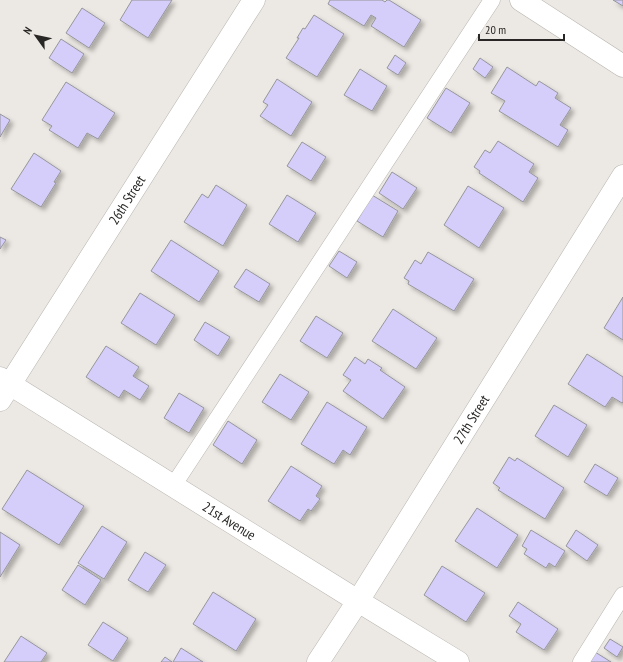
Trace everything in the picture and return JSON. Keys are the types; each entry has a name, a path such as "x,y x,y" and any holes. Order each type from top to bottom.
{"street":[{"name":"26th Street","path":"3,387 254,0"},
{"path":"521,0 623,66"},
{"name":"27th Street","path":"318,662 358,601 623,176"},
{"name":"21st Avenue","path":"3,387 173,486 458,662"}],"lane":[{"path":"173,486 492,0"},
{"path":"581,662 623,595"}],"building":[{"path":"132,0 172,0 148,38 120,20"},
{"path":"330,0 382,0 385,2 389,0 421,20 404,47 371,26 376,18 371,15 364,26 328,4"},
{"path":"613,0 623,0 623,6"},
{"path":"82,8 105,23 89,48 66,33"},
{"path":"314,15 344,34 317,77 286,58 299,38 297,38 303,28 305,29"},
{"path":"61,39 84,54 72,73 49,58"},
{"path":"395,55 406,63 398,75 387,68"},
{"path":"480,58 493,67 485,78 473,69"},
{"path":"507,67 536,86 539,81 558,93 555,98 571,108 560,125 568,130 558,147 499,111 505,101 491,93"},
{"path":"360,69 387,86 372,111 344,95"},
{"path":"277,79 312,102 291,136 260,116 268,105 263,102"},
{"path":"66,82 115,113 98,139 87,133 78,148 49,130 52,126 42,120"},
{"path":"446,88 470,103 451,133 427,118"},
{"path":"0,114 10,120 0,137"},
{"path":"498,141 534,164 529,172 538,178 523,202 479,173 480,171 474,167 485,150 490,153"},
{"path":"302,142 326,157 311,181 287,166"},
{"path":"34,153 61,171 54,182 56,183 41,207 11,189"},
{"path":"392,172 417,188 403,209 379,193"},
{"path":"216,185 247,205 223,246 184,222 202,194 208,198"},
{"path":"468,186 504,208 479,248 444,225"},
{"path":"287,195 316,213 298,242 269,224"},
{"path":"372,195 398,211 383,237 357,221"},
{"path":"0,237 6,240 0,249"},
{"path":"171,240 219,271 199,302 151,271"},
{"path":"339,251 357,262 347,278 329,266"},
{"path":"428,252 474,279 454,311 408,284 409,281 404,278 415,260 421,264"},
{"path":"246,269 270,284 259,302 234,287"},
{"path":"140,293 175,315 156,345 121,323"},
{"path":"623,297 623,340 604,328"},
{"path":"393,309 437,338 416,369 372,341"},
{"path":"316,316 343,333 327,358 300,341"},
{"path":"205,322 230,337 218,356 194,340"},
{"path":"106,346 139,367 133,376 149,386 140,400 124,390 119,398 86,377"},
{"path":"587,354 623,377 622,403 612,397 605,407 568,384"},
{"path":"355,357 365,364 368,359 382,368 380,370 405,387 383,419 343,391 351,380 343,375"},
{"path":"280,374 309,392 291,420 262,402"},
{"path":"179,393 204,408 189,433 164,418"},
{"path":"327,402 367,427 350,455 343,450 334,464 301,444"},
{"path":"554,405 587,425 568,457 535,436"},
{"path":"228,421 257,440 242,464 213,445"},
{"path":"509,457 515,461 517,458 564,488 545,519 498,490 500,488 493,483"},
{"path":"595,464 618,478 607,496 584,482"},
{"path":"291,466 322,486 316,496 320,499 311,511 308,509 300,521 268,501"},
{"path":"27,470 84,506 59,545 2,509"},
{"path":"477,508 518,535 497,568 455,541"},
{"path":"102,526 127,542 104,579 78,563"},
{"path":"531,530 565,551 555,567 549,563 546,568 524,554 527,549 522,546"},
{"path":"576,530 598,545 587,561 566,546"},
{"path":"0,532 20,545 0,577"},
{"path":"145,552 166,565 148,592 128,580"},
{"path":"78,565 101,580 85,605 62,590"},
{"path":"442,566 485,593 466,622 424,595"},
{"path":"213,592 256,619 236,651 193,624"},
{"path":"518,602 558,629 544,650 516,632 521,624 509,616"},
{"path":"103,622 128,638 113,661 88,645"},
{"path":"21,636 47,653 41,662 4,662"},
{"path":"610,639 623,647 617,657 604,648"},
{"path":"181,648 203,662 173,662"},
{"path":"595,652 611,662 588,662"},
{"path":"165,657 172,662 161,662"}]}
